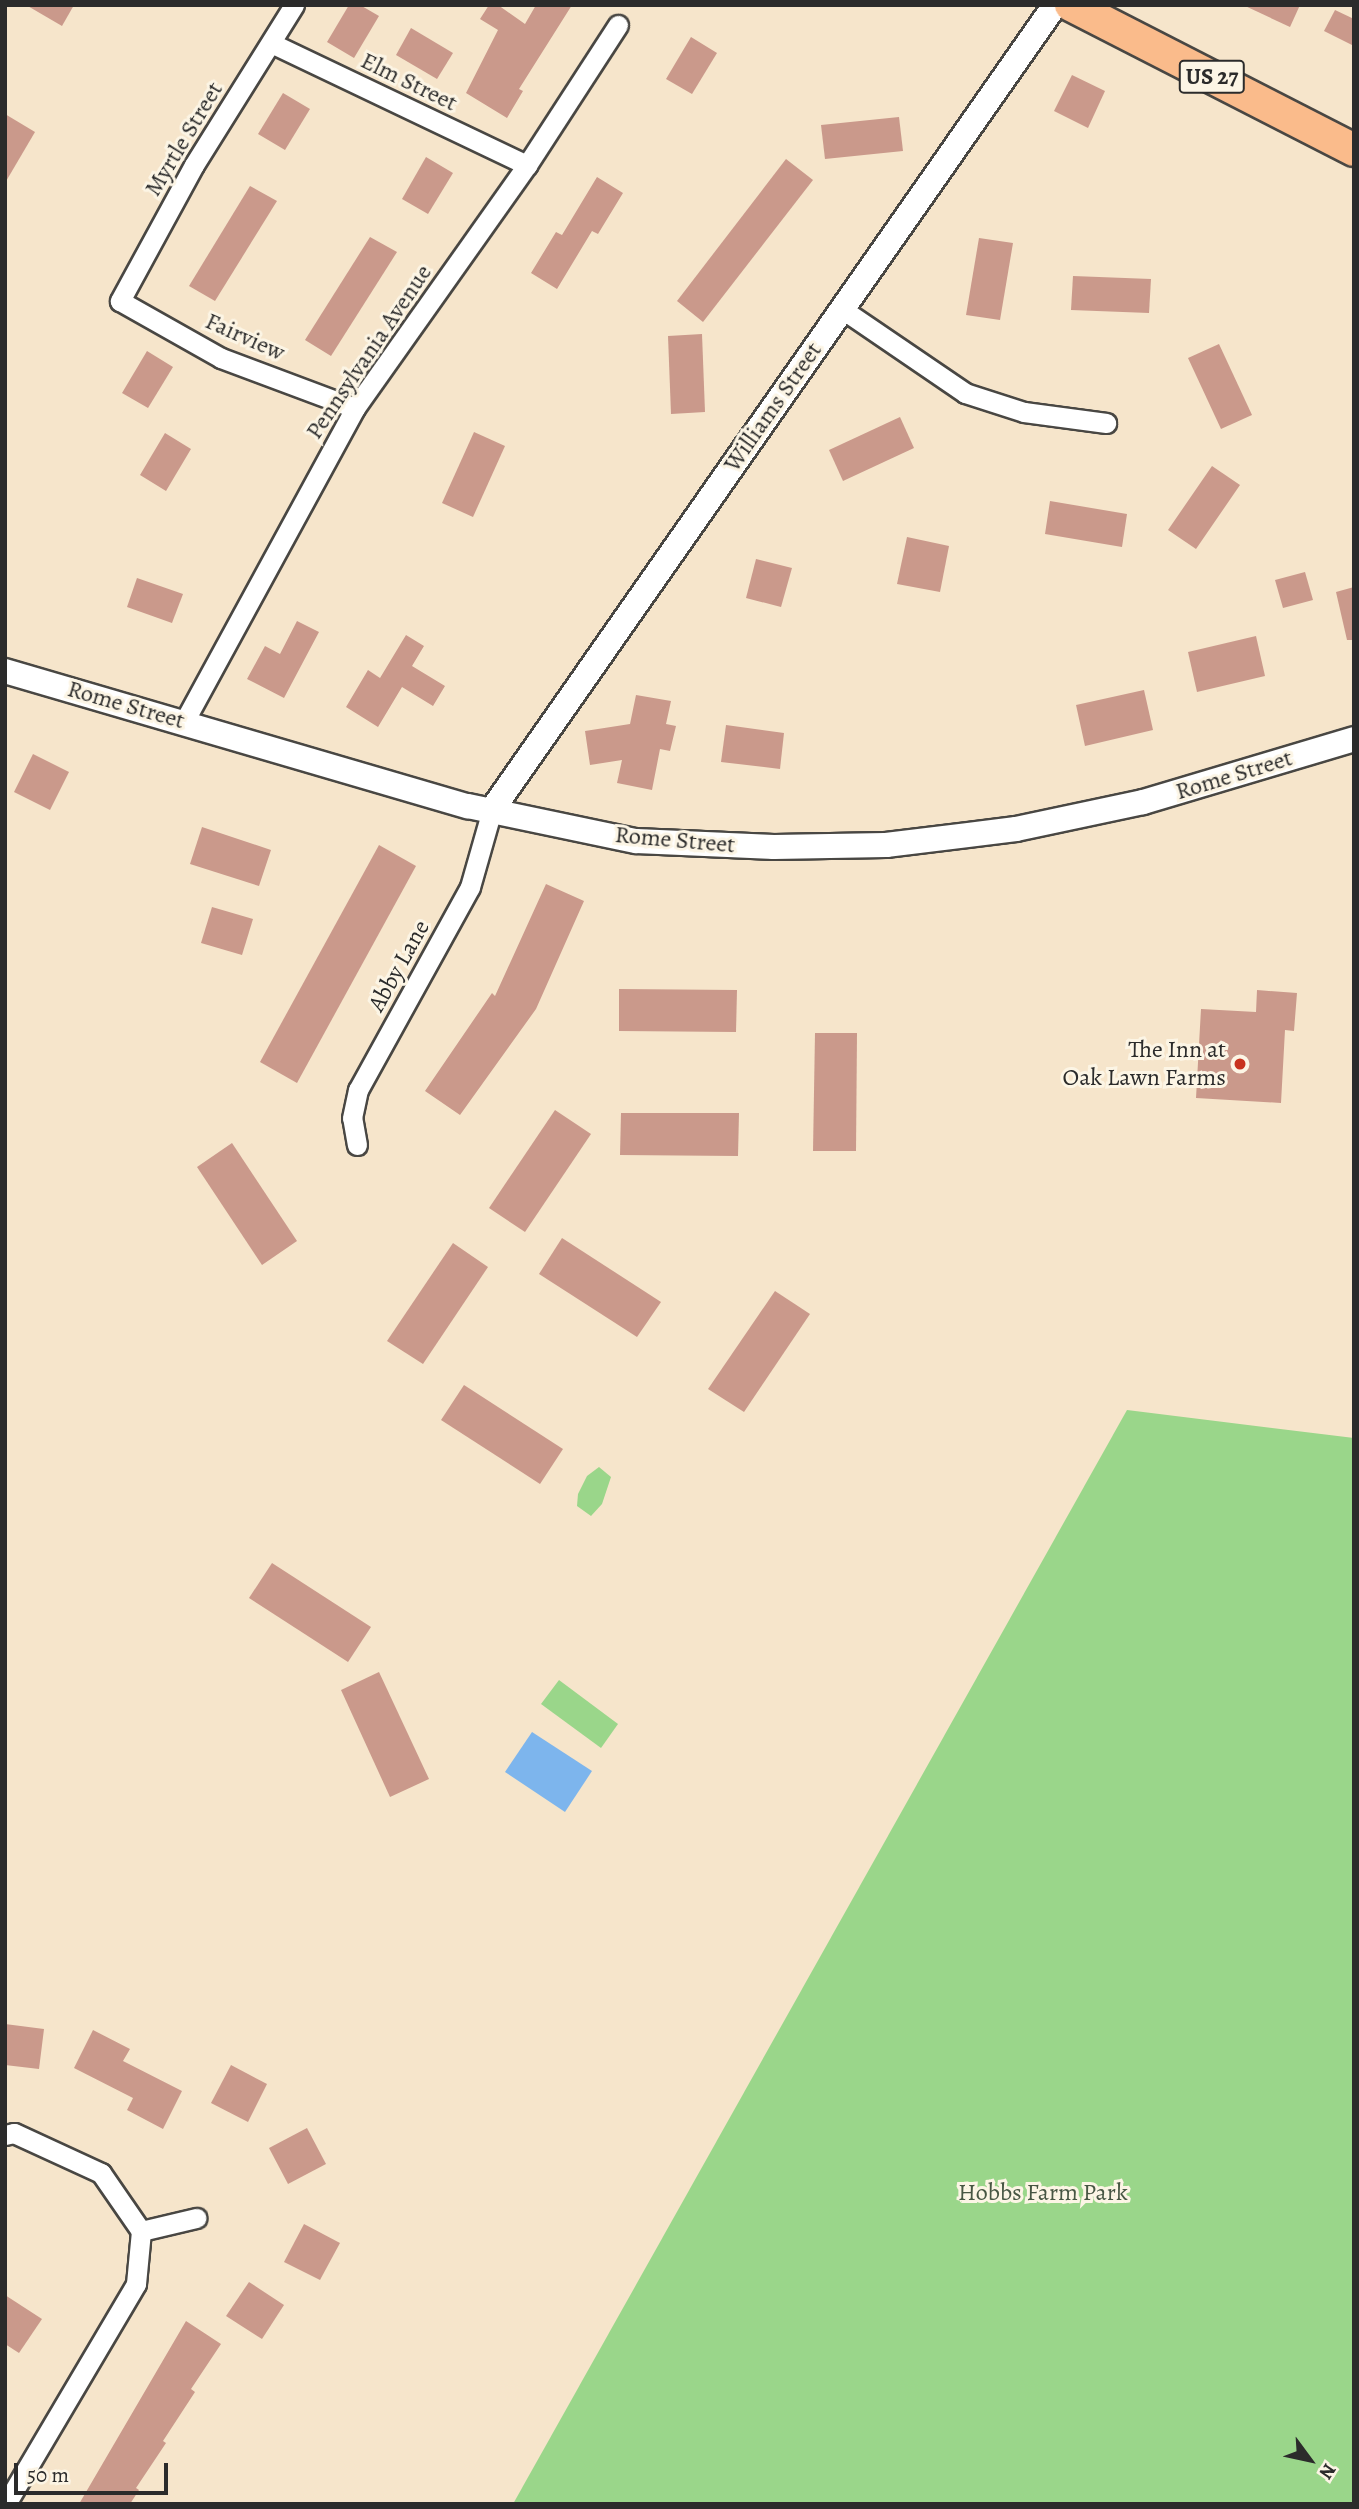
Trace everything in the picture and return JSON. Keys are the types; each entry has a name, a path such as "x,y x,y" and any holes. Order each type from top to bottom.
{"main road":[{"name":"US 27","path":"1070,5 1354,150"}],"street":[{"name":"Myrtle Street","path":"120,301 194,165 294,5"},
{"name":"Williams Street","path":"492,810 1055,5"},
{"name":"Pennsylvania Avenue","path":"185,720 355,408 527,165 618,24"},
{"name":"Elm Street","path":"271,43 527,165"},
{"name":"Fairview","path":"120,301 221,358 355,408"},
{"path":"842,309 965,393 1024,412 1106,423"},
{"name":"Rome Street","path":"5,671 185,720 492,810 636,841 774,847 886,845 1076,820 1354,739"},
{"name":"Abby Lane","path":"357,1145 352,1118 358,1090 470,887 492,810"},
{"path":"5,2135 14,2133 101,2173 141,2231 136,2284 6,2504"},
{"path":"141,2231 196,2218"}],"green space":[{"name":"Hobbs Farm Park","path":"1127,1410 1354,1438 1354,2504 513,2504"},
{"path":"599,1467 611,1477 602,1504 591,1516 577,1506 578,1494 587,1476"},
{"path":"559,1680 618,1724 601,1748 541,1704"}],"water":[{"path":"532,1732 592,1771 565,1812 505,1772"}],"building":[{"path":"26,5 74,5 62,26"},
{"path":"349,5 360,5 379,16 354,58 327,42"},
{"path":"489,5 498,5 525,24 536,5 572,5 519,89 523,91 507,118 466,93 498,30 480,19"},
{"path":"1243,5 1300,5 1290,27"},
{"path":"1335,10 1354,19 1354,46 1324,31"},
{"path":"411,28 453,53 437,79 396,55"},
{"path":"691,37 717,53 692,94 666,79"},
{"path":"1072,75 1105,91 1088,128 1054,111"},
{"path":"283,93 310,109 285,150 258,134"},
{"path":"5,114 35,132 5,183"},
{"path":"899,117 903,151 825,159 821,125"},
{"path":"426,157 453,173 428,214 402,199"},
{"path":"786,159 813,180 703,322 677,301"},
{"path":"597,177 623,193 598,234 592,231 557,289 531,273 556,232 562,235"},
{"path":"250,186 277,201 215,301 189,286"},
{"path":"370,237 397,252 331,356 305,340"},
{"path":"979,238 1013,243 1000,320 966,315"},
{"path":"1073,276 1151,279 1149,313 1071,310"},
{"path":"702,334 705,412 671,414 668,336"},
{"path":"1219,344 1252,415 1221,429 1188,358"},
{"path":"147,351 173,367 148,408 122,393"},
{"path":"900,417 914,448 843,481 829,450"},
{"path":"474,432 505,446 473,517 442,503"},
{"path":"165,433 191,449 166,491 140,475"},
{"path":"1212,466 1240,485 1196,549 1168,530"},
{"path":"1050,501 1127,514 1122,547 1045,534"},
{"path":"907,537 949,546 940,592 897,584"},
{"path":"756,559 792,568 781,607 746,598"},
{"path":"1305,572 1313,600 1283,608 1275,580"},
{"path":"137,578 183,594 172,623 127,607"},
{"path":"1354,587 1354,640 1347,640 1336,592"},
{"path":"297,621 319,632 284,698 247,679 265,646 280,654"},
{"path":"406,635 424,646 412,666 445,686 433,706 402,687 378,727 346,707 368,670 380,678"},
{"path":"1256,636 1265,676 1197,692 1188,652"},
{"path":"1144,690 1153,730 1085,746 1076,705"},
{"path":"636,695 671,701 666,724 676,726 670,751 660,749 652,790 617,783 622,760 590,765 585,731 630,724"},
{"path":"726,725 784,733 780,769 721,762"},
{"path":"33,754 69,772 50,810 14,792"},
{"path":"202,827 271,850 259,886 190,864"},
{"path":"379,845 416,866 297,1083 260,1062"},
{"path":"546,884 584,901 536,1009 460,1115 425,1091 492,993 495,996"},
{"path":"212,907 253,919 242,955 201,943"},
{"path":"619,989 737,990 736,1032 619,1031"},
{"name":"The Inn at Oak Lawn Farms","path":"1257,990 1297,993 1294,1031 1285,1030 1281,1103 1196,1098 1201,1009 1256,1012"},
{"path":"815,1033 857,1033 856,1151 813,1151"},
{"path":"555,1110 591,1134 525,1232 489,1208"},
{"path":"621,1113 739,1113 738,1156 620,1155"},
{"path":"232,1143 297,1241 262,1265 197,1167"},
{"path":"562,1238 661,1302 637,1337 539,1274"},
{"path":"453,1243 488,1267 423,1364 387,1341"},
{"path":"775,1291 810,1314 744,1412 708,1389"},
{"path":"464,1385 563,1449 540,1484 441,1420"},
{"path":"272,1563 371,1627 348,1662 249,1598"},
{"path":"379,1672 429,1779 390,1797 341,1690"},
{"path":"5,2024 44,2029 39,2069 5,2065"},
{"path":"93,2030 130,2049 123,2061 182,2091 163,2129 127,2110 133,2098 74,2068"},
{"path":"231,2065 267,2084 248,2122 211,2103"},
{"path":"307,2128 326,2164 288,2184 269,2148"},
{"path":"304,2224 340,2243 320,2280 284,2262"},
{"path":"249,2282 284,2305 262,2339 226,2316"},
{"path":"5,2295 42,2319 19,2353 5,2344"},
{"path":"186,2321 221,2344 191,2389 195,2392 136,2488 139,2490 130,2504 79,2504"}],"place":[{"name":"The Inn at Oak Lawn Farms","path":"1240,1064"}]}
